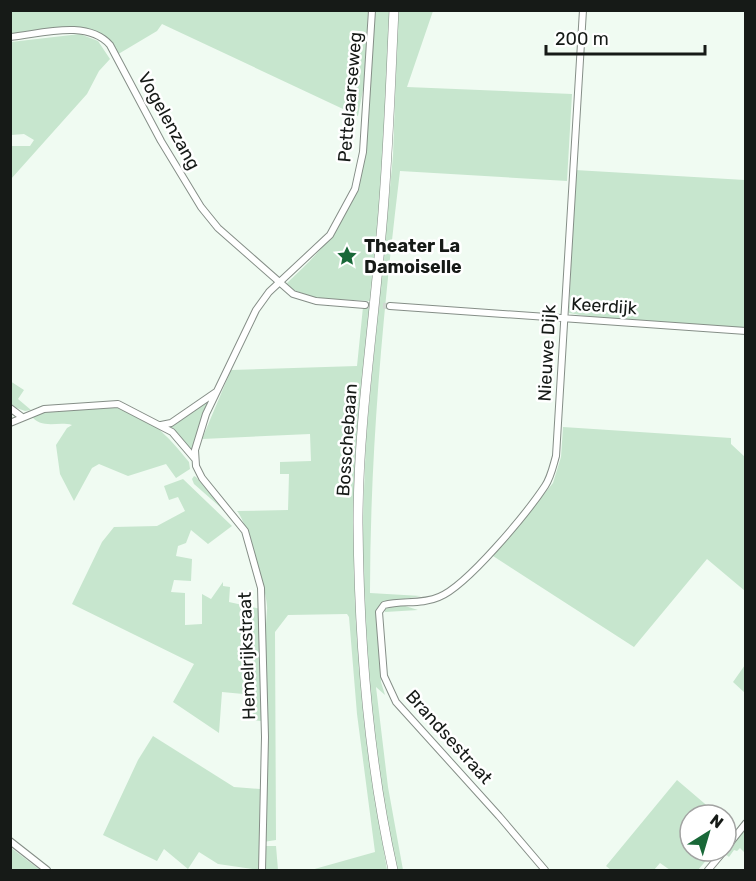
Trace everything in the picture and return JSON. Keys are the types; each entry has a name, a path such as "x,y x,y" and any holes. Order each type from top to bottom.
{"main road":[{"name":"Bosschebaan","path":"393,870 372,742 358,521 363,426 385,201 394,10"}],"street":[{"name":"Pettelaarseweg","path":"195,460 200,430 256,310 279,283 330,234 355,189 366,128 372,10"},
{"name":"Nieuwe Dijk","path":"384,605 429,601 452,590 510,528 546,485 556,456 583,10"},
{"name":"Vogelenzang","path":"10,37 80,30 101,35 110,45 161,141 201,207 218,228 279,283"},
{"path":"279,283 293,294 304,298 365,304"},
{"name":"Keerdijk","path":"390,306 746,331"},
{"name":"Pettelaarseweg","path":"161,425 171,423 216,392"},
{"name":"Hemelrijkstraat","path":"10,423 44,409 107,404 123,405 172,432 195,460 202,478 245,531 264,607 265,737 262,870"},
{"path":"10,408 22,417"},
{"name":"Brandsestraat","path":"384,605 379,612 384,676 396,702 545,870"},
{"path":"10,841 47,870"}],"green space":[{"path":"10,11 368,11 364,85 358,116 162,24 157,31 115,56 101,36 87,28 11,35"},
{"path":"374,11 392,11 374,291 360,413 358,607 366,736 387,870 311,870 375,852 357,714 349,617 347,614 288,615 275,632 276,840 263,842 263,697 267,602 251,543 237,511 288,510 289,474 280,474 280,462 311,461 310,434 202,439 231,370 357,366 363,307 369,307 370,301 316,298 288,288 287,283 324,245 342,219 355,189 361,170"},
{"path":"398,11 433,11 407,87 572,94 567,181 400,171 388,276 375,434 370,593 421,596 382,603 377,612 381,682 385,695 376,687 388,787 403,870 394,870 373,742 361,572 366,437 393,156"},
{"path":"80,34 98,41 110,59 99,71 87,94 11,179 10,146 30,146 34,140 24,134 11,135 11,42"},
{"path":"575,170 745,180 745,328 597,318 569,313"},
{"path":"10,381 24,390 18,399 31,410 25,411 11,406"},
{"path":"209,399 192,452 167,426"},
{"path":"113,405 136,414 156,427 189,462 190,469 176,478 166,464 128,476 99,464 92,468 74,501 60,474 56,445 67,428 72,425 44,424 35,420 31,415 44,411"},
{"path":"563,427 731,438 731,444 745,457 745,591 707,559 634,647 493,556 553,483 561,457"},
{"path":"194,476 227,513 194,484 192,479"},
{"path":"183,479 232,526 208,544 191,530 186,543 178,546 176,556 192,559 191,581 174,580 171,592 185,593 185,625 202,624 202,594 211,599 223,582 223,586 230,587 229,602 261,609 261,721 253,720 254,695 222,692 219,733 173,702 194,664 72,604 102,542 114,527 157,526 185,511 178,497 169,500 164,486"},
{"path":"402,605 418,610 385,612 385,607"},
{"path":"745,665 745,693 733,682"},
{"path":"153,736 234,787 260,789 259,870 218,864 199,852 188,869 164,849 157,861 103,835 138,760"},
{"path":"677,780 704,803 678,803 678,863 704,863 698,870 670,870 660,863 654,870 611,870 606,866"},
{"path":"745,819 745,853 740,848 738,850 738,828"},
{"path":"263,846 276,846 278,870 263,870"},
{"path":"10,847 40,870 11,870"}],"tunnel":[{"path":"365,305 390,306"}],"place":[{"name":"Theater La Damoiselle","path":"347,256"}]}
